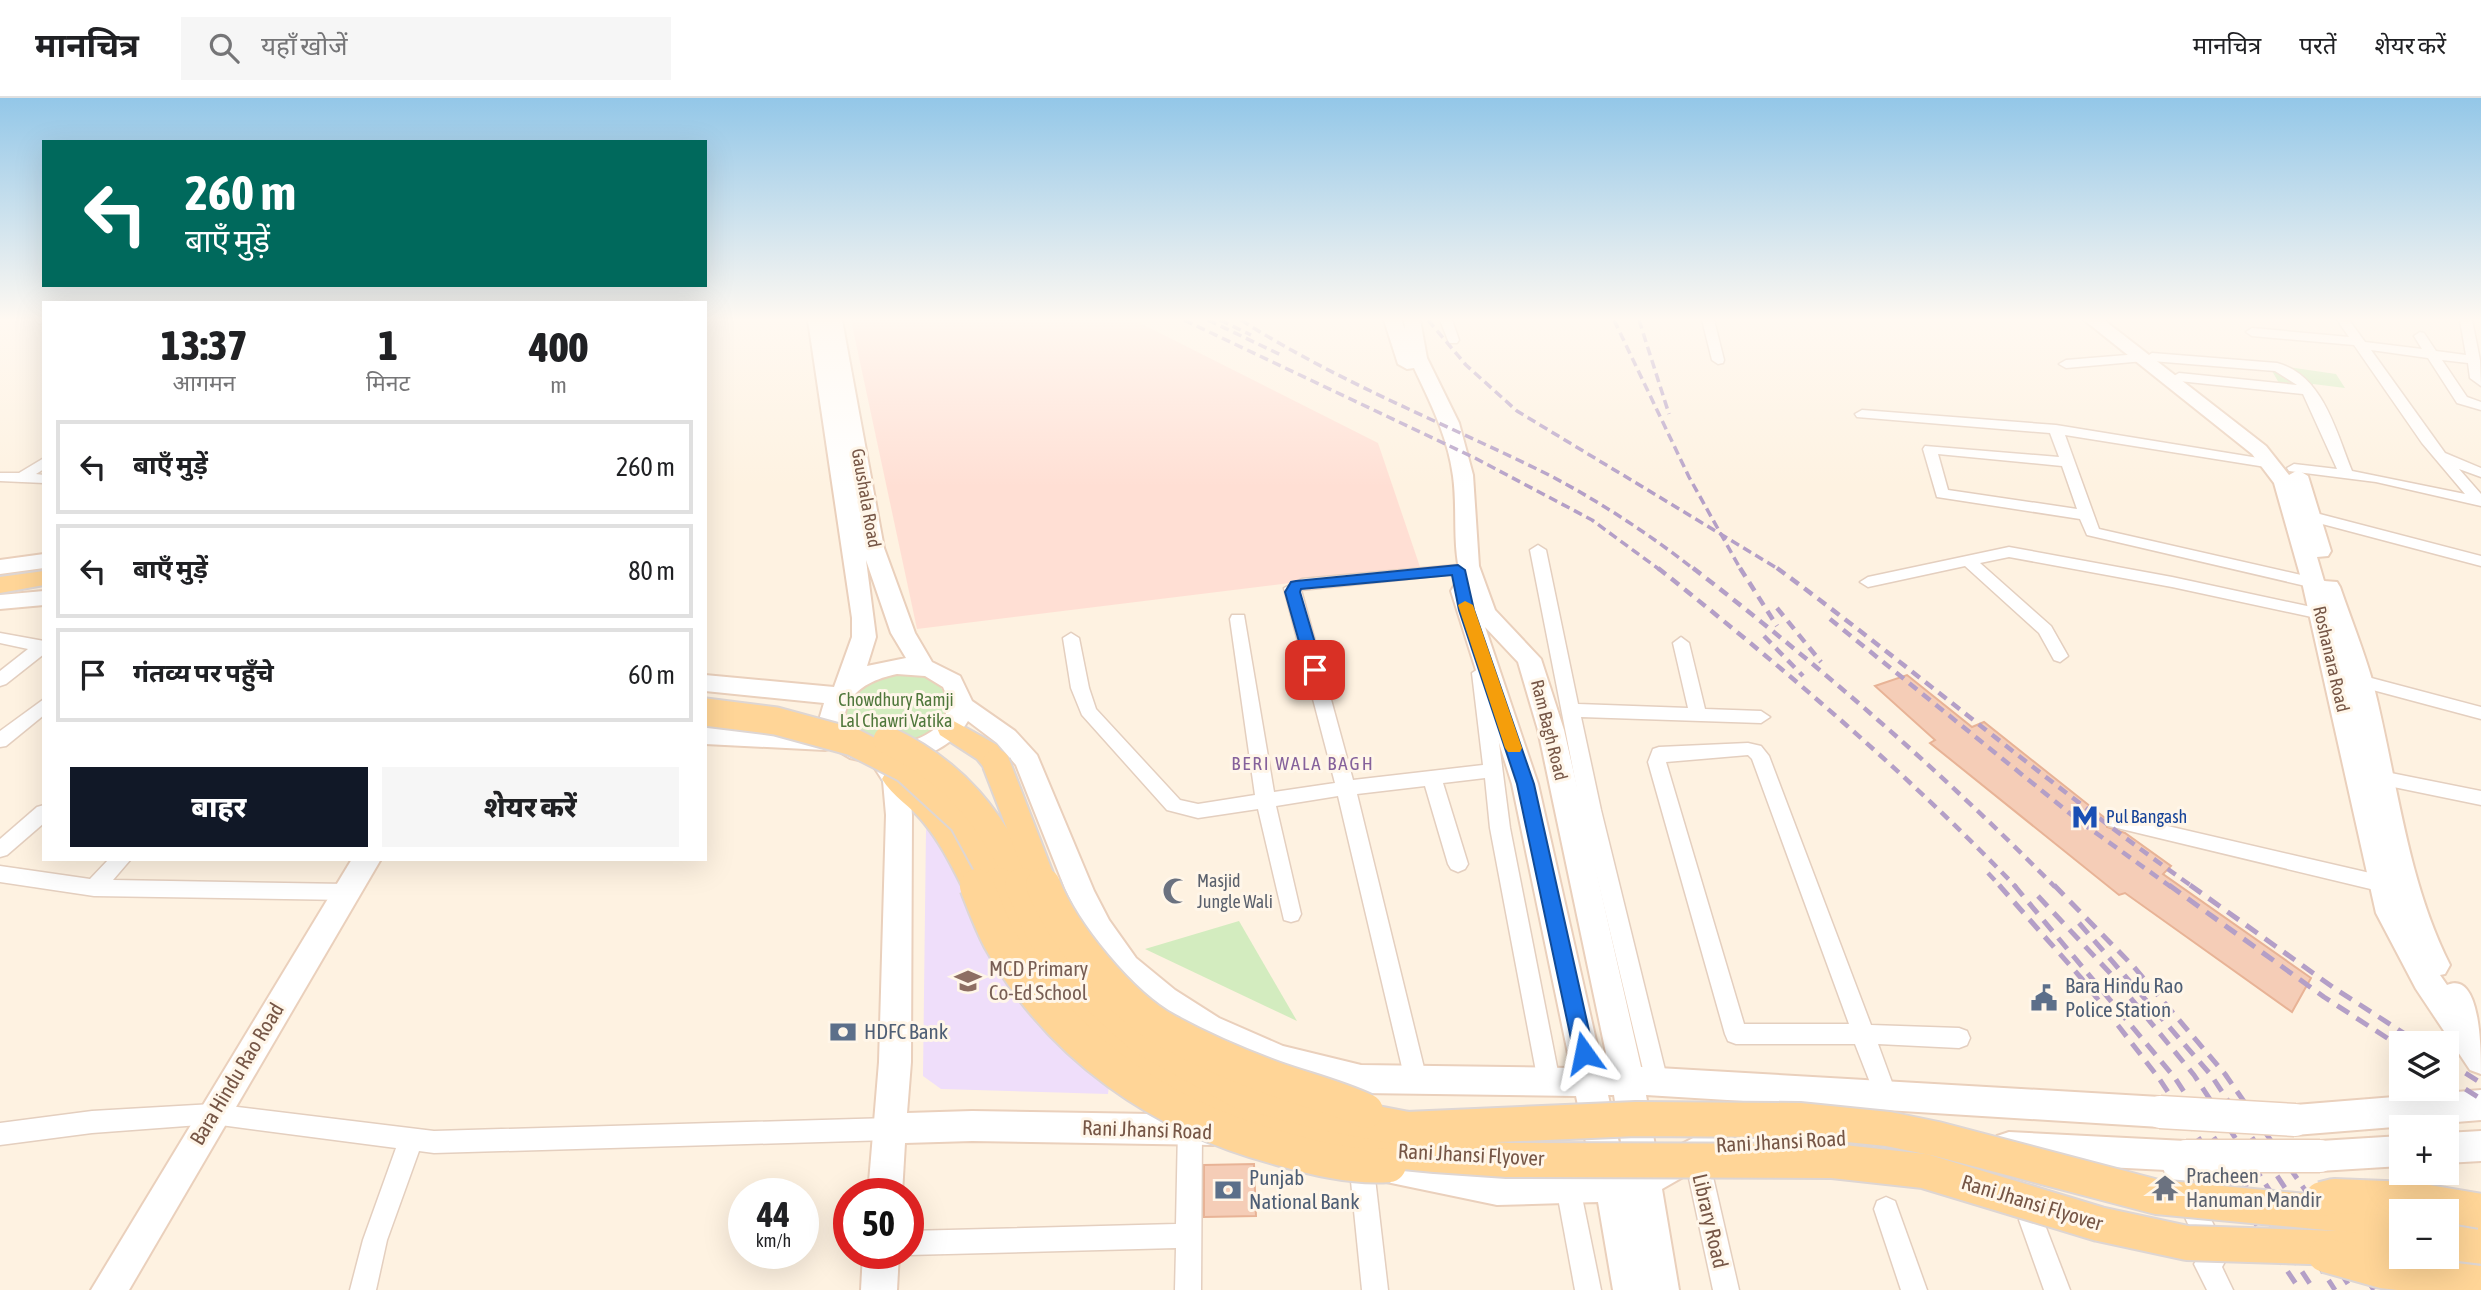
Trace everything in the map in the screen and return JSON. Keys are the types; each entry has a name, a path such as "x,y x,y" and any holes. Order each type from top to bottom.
{"main road":[{"path":"826,376 864,618 864,637 844,692 830,720 835,734 844,742 873,754 896,779 923,802 954,838 1001,946 1064,1031 1097,1060 1147,1095 1233,1137 1333,1161 1385,1166 1435,1155"},
{"name":"Gaushala Road","path":"843,376 880,576 907,644 924,668"},
{"name":"Ram Bagh Road","path":"1413,376 1434,418 1448,474 1458,570 1476,611 1523,649 1529,659 1551,730 1642,1081 1627,1184"},
{"name":"Ram Bagh Road","path":"1426,376 1449,423 1463,474 1468,566 1476,611 1476,638 1525,784 1590,1079 1627,1184"},
{"name":"Roshanara Road","path":"2168,376 2259,450 2283,466 2288,494 2360,681 2417,929 2432,961 2476,1020"},
{"name":"Roshanara Road","path":"2179,377 2278,453 2312,517 2321,584 2321,614 2390,913 2402,939 2481,1060"},
{"path":"0,567 42,561"},
{"path":"0,576 42,570"},
{"path":"0,585 42,578"},
{"path":"0,602 42,598"},
{"path":"707,683 844,692 876,671 897,666 924,668 950,679 959,691 956,716 927,745 906,752 873,754"},
{"name":"Rani Jhansi Flyover","path":"707,700 785,710 865,729 921,756 953,783 981,813 1018,877 1044,934 1074,973 1142,1037 1239,1091 1320,1112 1407,1129 1636,1119 1800,1120 1888,1129 1937,1139 1996,1157 2157,1197 2389,1248"},
{"name":"Rani Jhansi Flyover","path":"707,712 776,721 853,742 906,769 963,821 998,886 1024,943 1065,999 1130,1056 1177,1086 1230,1112 1298,1132 1373,1149 1435,1155 1507,1160 1833,1161 1924,1171 2099,1224 2187,1242 2289,1227 2389,1221"},
{"path":"956,716 996,763 1053,911 1108,983 1165,1030 1275,1079 1335,1096 1407,1129"},
{"path":"956,716 998,728 1016,745 1028,762 1080,891 1099,928 1126,967 1164,999 1208,1027 1279,1059 1361,1079 1642,1081 2295,1121 2481,1105"},
{"path":"1508,729 1551,730"},
{"path":"707,735 844,742"},
{"path":"887,1178 895,1062 899,829 896,779"},
{"name":"Bara Hindu Rao Road","path":"109,1290 366,861"},
{"path":"1199,1129 1279,1059"},
{"name":"Rani Jhansi Road","path":"890,1129 972,1126 1199,1129 1497,1189 1627,1184 1714,1142 1868,1139 2177,1155 2320,1156 2389,1152"},
{"path":"2459,1147 2481,1146"},
{"path":"1627,1184 1631,1290"},
{"path":"1627,1184 1661,1290"},
{"path":"2289,1227 2334,1196 2410,1199 2481,1211"},
{"path":"2289,1227 2382,1271 2481,1283"},
{"path":"2459,1227 2481,1231"},
{"path":"2459,1258 2481,1262"},
{"path":"878,1290 880,1269"}],"street":[{"path":"2297,376 2308,390 2346,473"},
{"path":"2383,376 2439,455 2480,502"},
{"path":"2446,376 2462,400 2481,406"},
{"path":"2179,377 2308,390"},
{"path":"1862,414 2056,429 2283,466 2346,473 2480,502"},
{"path":"2056,429 2092,532 2321,584"},
{"path":"2068,462 1930,449 1942,494 2086,514"},
{"path":"2439,455 2481,473"},
{"path":"22,478 42,463"},
{"path":"0,477 42,479"},
{"path":"2312,517 2481,561"},
{"path":"1538,550 1642,1081"},
{"path":"1868,582 2009,552 2172,582 2321,614"},
{"path":"1968,561 2045,630 2060,656"},
{"path":"1416,1080 1346,788 1292,588 1302,584 1458,570"},
{"path":"1238,619 1266,803 1291,914"},
{"path":"0,638 42,647"},
{"path":"1071,638 1080,688 1088,711 1174,805 1198,811 1266,803 1346,788 1491,771"},
{"path":"1476,638 1491,771 1549,1082"},
{"path":"1681,643 1698,715"},
{"path":"0,680 42,648"},
{"path":"2360,681 2481,713"},
{"path":"0,741 42,707"},
{"path":"1570,710 1761,717"},
{"path":"1886,1097 1863,1034 1760,756 1748,749 1659,754 1657,762 1736,1034 1863,1034 1959,1038"},
{"path":"1432,778 1458,864"},
{"path":"2381,778 2481,798"},
{"path":"0,850 42,814"},
{"path":"2116,821 2383,884"},
{"path":"94,888 119,861"},
{"path":"0,874 94,888 347,892"},
{"path":"0,1134 92,1122 213,1114 434,1142 890,1129"},
{"path":"1188,1290 1188,1236 1199,1129"},
{"path":"363,1290 375,1240 411,1139"},
{"name":"Library Road","path":"1695,1151 1726,1290"},
{"path":"2177,1155 2215,1256 2207,1264 2220,1290"},
{"path":"1361,1161 1376,1290"},
{"path":"1568,1187 1588,1290"},
{"path":"1886,1209 1914,1290"},
{"path":"2031,1220 2057,1290"},
{"path":"924,1243 1188,1236"}],"shaded area":[{"path":"863,376 1244,376 1378,443 1420,567 917,629"},
{"name":"MCD Primary Co-Ed School","path":"926,829 945,844 1029,1006 1076,1061 1109,1085 1108,1094 941,1089 923,1076"}],"green space":[{"path":"2275,376 2337,376 2345,388 2313,384 2313,389 2279,383"},
{"name":"Chowdhury Ramji Lal Chawri Vatika","path":"903,674 934,681 947,697 950,706 931,733 908,745 893,746 845,729 845,706 859,689 869,683"},
{"path":"1239,921 1297,1021 1145,949"}],"building":[{"path":"1907,675 1972,727 1984,722 2105,818 2107,827 2125,833 2171,866 2163,874 2311,978 2292,1012 2125,893 2119,895 1930,743 1935,740 1875,686"},
{"name":"Punjab National Bank","path":"1254,1164 1256,1216 1204,1217 1204,1165"}],"railway":[{"path":"1301,376 1475,458 1592,520 1660,570"},
{"path":"1339,376 1566,484 1623,519 1695,570"},
{"path":"1478,376 1517,411 1721,534"},
{"path":"1641,376 1689,477 1721,534"},
{"path":"1657,376 1669,414"},
{"path":"1721,534 1778,569"},
{"path":"1721,534 1741,570"},
{"path":"1658,568 1751,643 1887,762 2016,887"},
{"path":"1693,568 1880,722 1969,803 2055,887"},
{"path":"1740,568 1777,626"},
{"path":"1778,569 2193,887"},
{"path":"1777,608 1821,662"},
{"path":"1830,619 2078,820 2171,887"},
{"path":"1764,636 1803,676"},
{"path":"1988,873 2001,887"},
{"path":"1999,885 2082,979 2158,1077 2300,1290"},
{"path":"2014,885 2175,1078 2314,1290"},
{"path":"2054,885 2134,967 2225,1074 2374,1290"},
{"path":"2169,885 2324,997 2389,1039"},
{"path":"2190,885 2334,988 2400,1031"},
{"path":"2038,896 2110,973 2194,1075 2335,1290"},
{"path":"2079,923 2211,1075 2352,1290"},
{"path":"2459,1069 2481,1083"},
{"path":"2459,1085 2481,1099"}],"slow traffic":[{"path":"1465,605 1514,748"}],"place":[{"name":"Pul Bangash","path":"2085,817"},
{"name":"Masjid Jungle Wali","path":"1176,891"},
{"name":"MCD Primary Co-Ed School","path":"968,981"},
{"name":"Bara Hindu Rao Police Station","path":"2044,998"},
{"name":"HDFC Bank","path":"843,1032"},
{"name":"Pracheen Hanuman Mandir","path":"2165,1188"},
{"name":"Punjab National Bank","path":"1228,1190"}],"district":[{"name":"BERI WALA BAGH","path":"1303,763"}],"route":[{"path":"1315,670 1292,592 1296,585 1458,570 1466,610 1525,784 1584,1053"}]}
